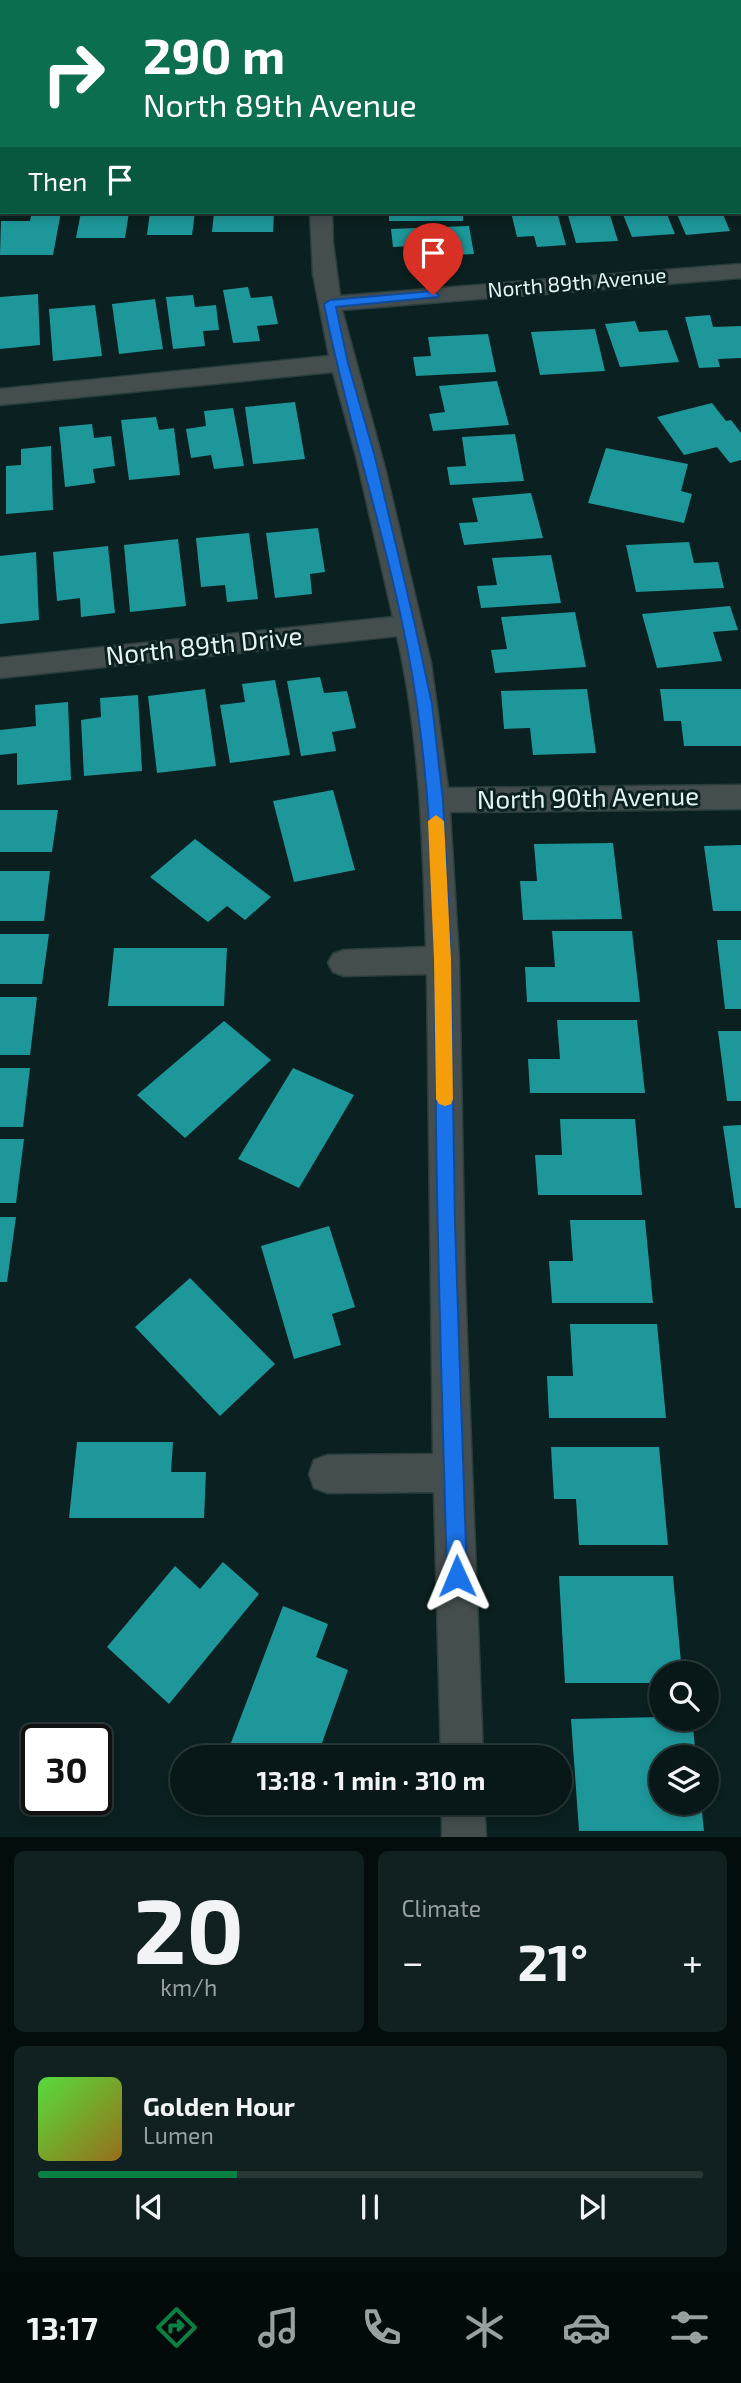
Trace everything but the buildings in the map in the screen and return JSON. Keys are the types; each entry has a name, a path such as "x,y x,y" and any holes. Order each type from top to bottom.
{"street":[{"path":"321,214 320,239 341,363 369,457 425,704 435,800 443,960 446,1223 462,1745"},
{"name":"North 89th Avenue","path":"330,304 741,271"},
{"path":"0,397 341,363"},
{"name":"North 89th Drive","path":"0,668 408,625"},
{"name":"North 90th Avenue","path":"435,800 741,797"},
{"path":"344,963 443,960"},
{"path":"328,1474 455,1473"},
{"path":"463,1815 464,1837"}],"slow traffic":[{"path":"436,821 443,960 445,1099"}],"route":[{"path":"433,295 330,304 341,363 369,457 425,704 435,800 443,960 446,1223 457,1576"}]}
